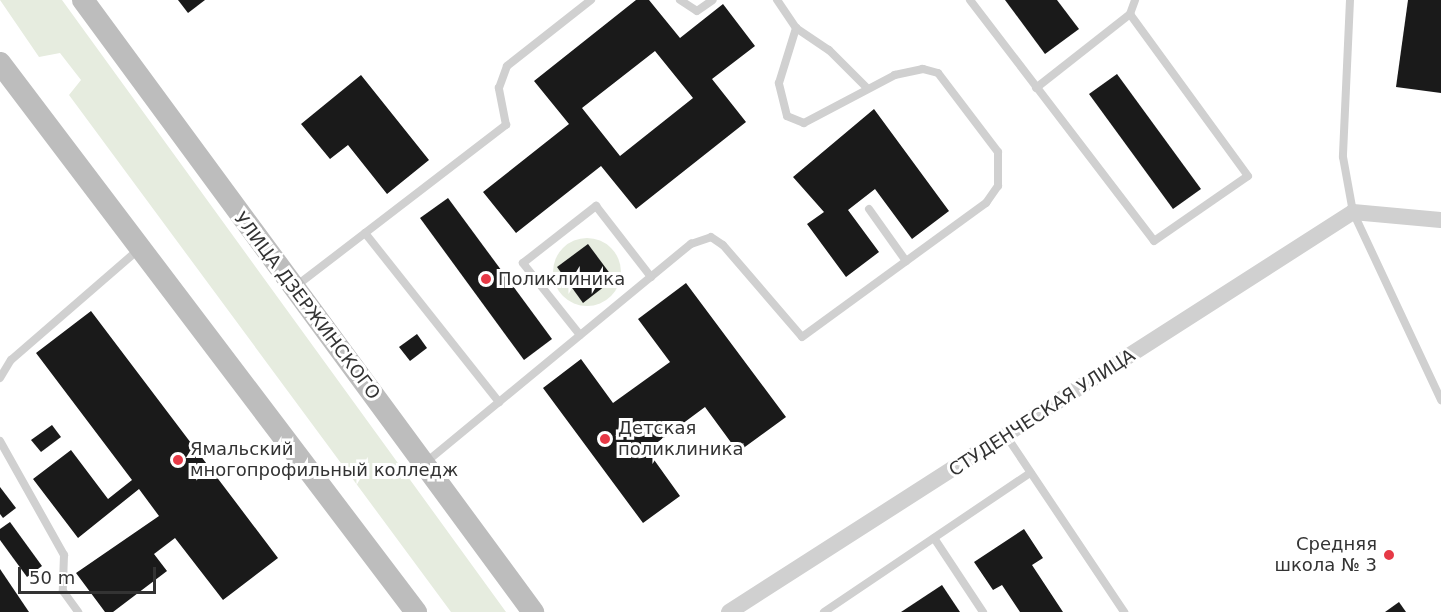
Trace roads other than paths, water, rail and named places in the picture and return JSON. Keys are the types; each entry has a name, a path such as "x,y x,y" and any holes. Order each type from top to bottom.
{"street":[{"name":"УЛИЦА ДЗЕРЖИНСКОГО","path":"82,0 533,612"},
{"path":"0,63 416,612"},
{"path":"1353,212 1441,220"},
{"name":"СТУДЕНЧЕСКАЯ УЛИЦА","path":"729,612 1007,436 1353,212"}],"lane":[{"path":"293,288 507,125 499,88 507,66 591,0"},
{"path":"680,0 697,12 713,0"},
{"path":"777,0 796,28 829,50 866,87"},
{"path":"970,0 1154,241 1248,176 1130,14"},
{"path":"1036,88 1130,14 1135,0"},
{"path":"1350,0 1343,157 1353,212 1441,400"},
{"path":"423,465 692,244 711,237 802,337 986,203 998,186 998,152 938,73 910,70 866,87 804,123 787,116 779,83 796,28"},
{"path":"580,335 523,263 596,206 651,277"},
{"path":"869,209 906,261"},
{"path":"365,233 499,402"},
{"path":"0,378 25,348 140,249"},
{"path":"1007,436 1124,612"},
{"path":"0,441 64,555 63,591 78,612"},
{"path":"824,612 1030,473"},
{"path":"934,538 983,612"}],"place":[{"name":"Поликлиника","path":"486,279"},
{"name":"Детская поликлиника","path":"605,439"},
{"name":"Ямальский многопрофильный колледж","path":"178,460"},
{"name":"Средняя школа № 3","path":"1389,555"}]}
